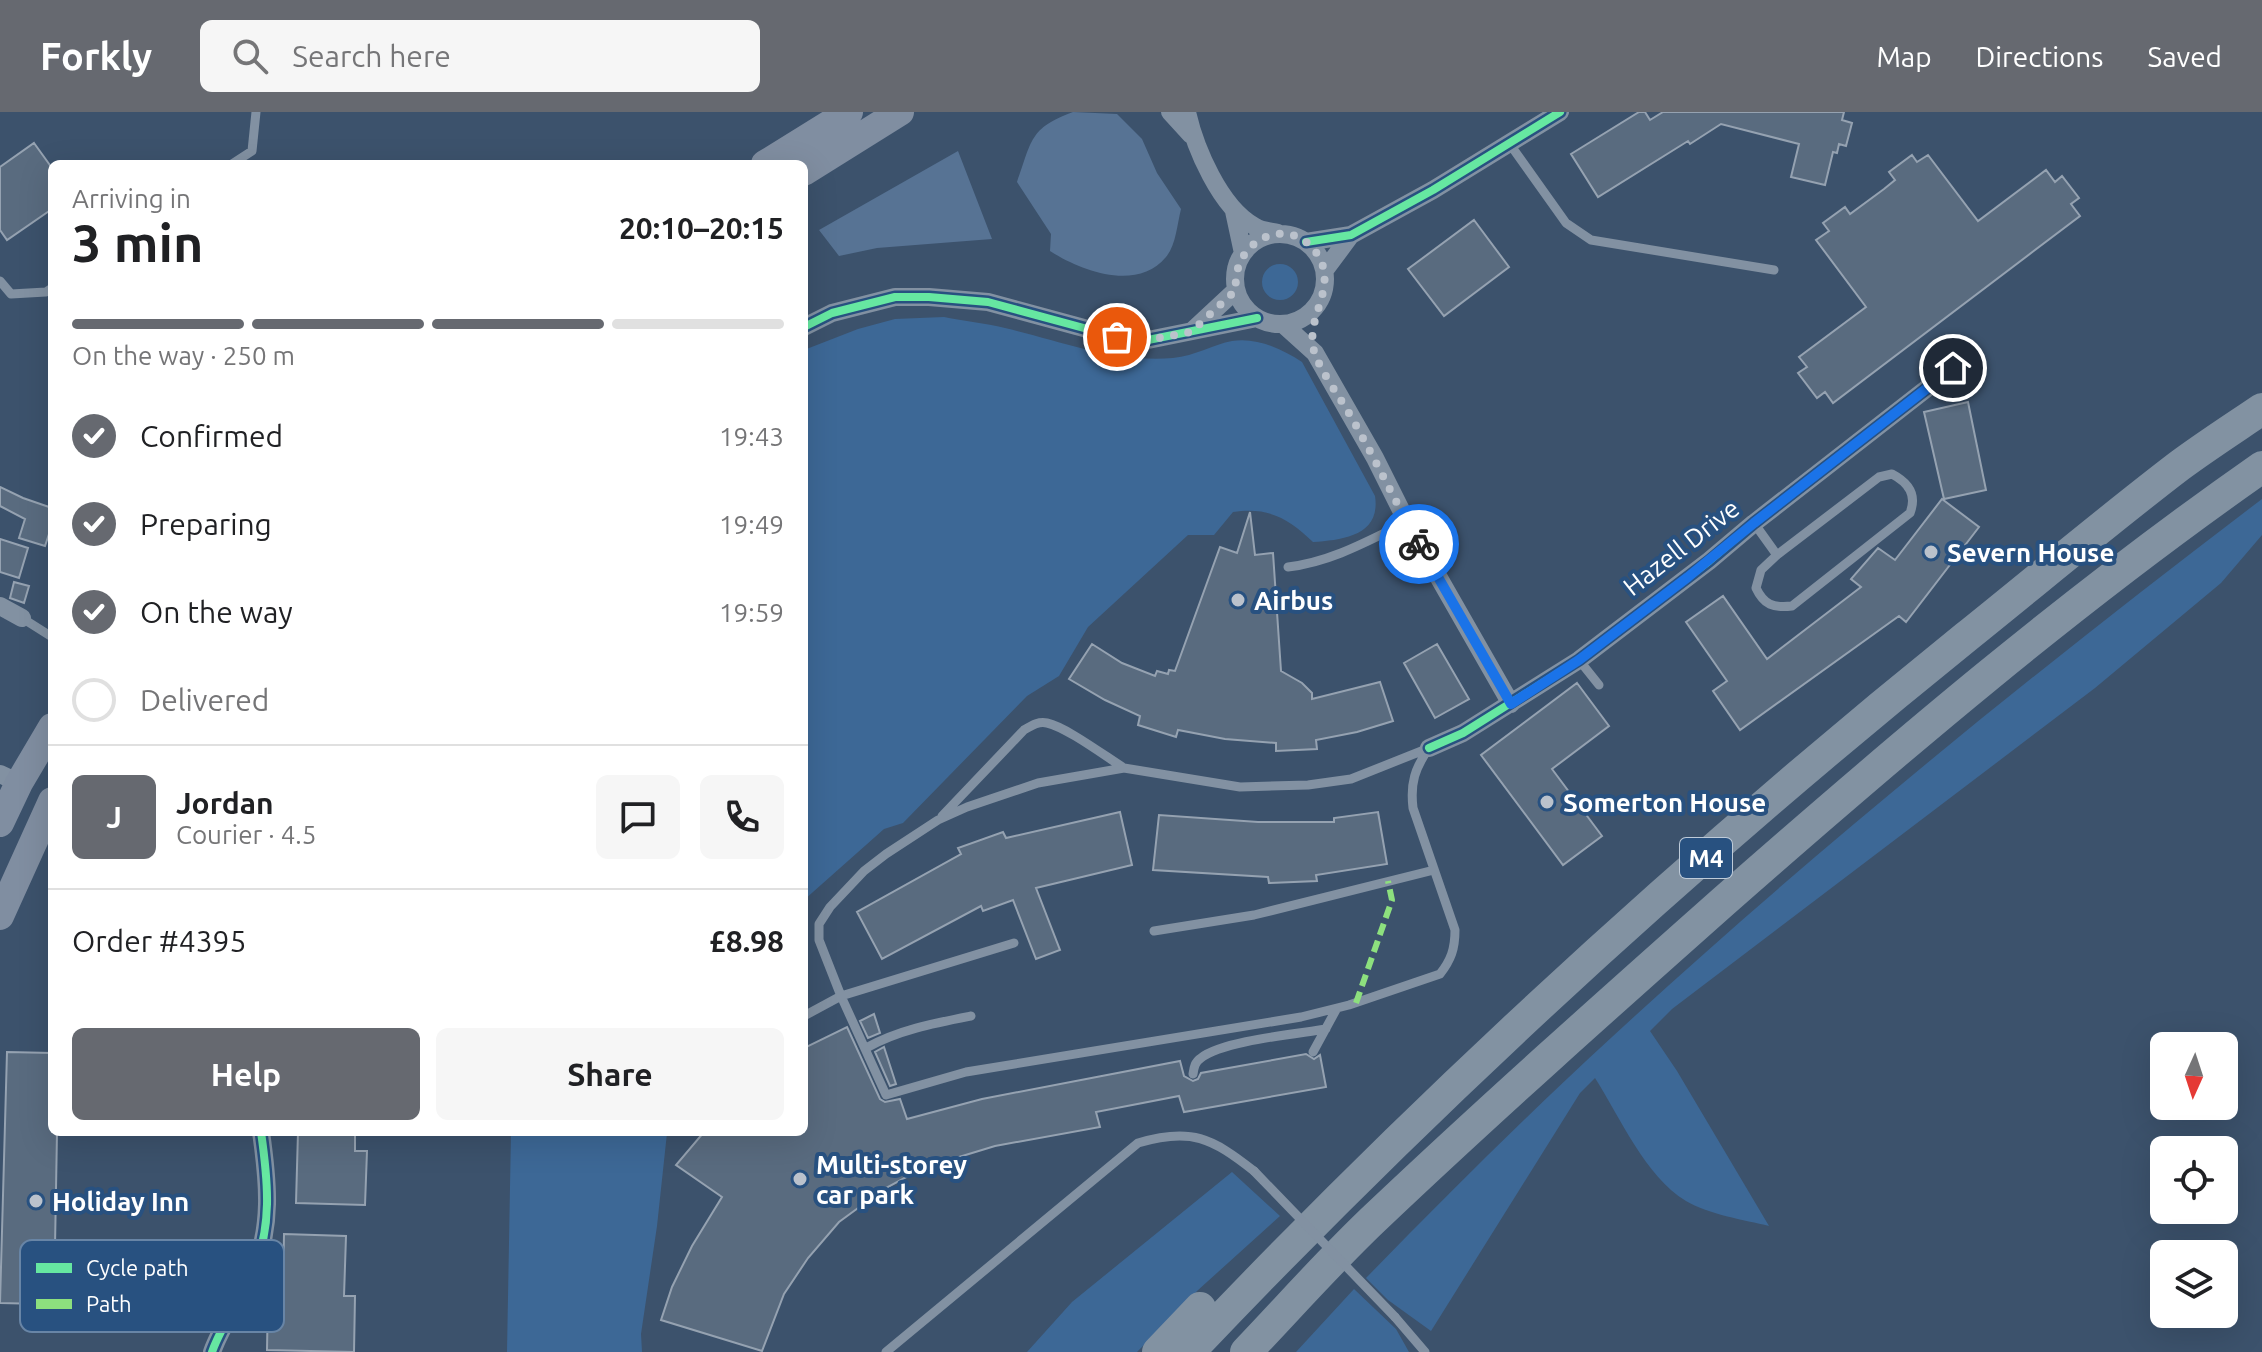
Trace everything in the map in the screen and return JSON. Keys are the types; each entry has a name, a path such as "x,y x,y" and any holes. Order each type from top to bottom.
{"highway":[{"name":"M4","path":"1158,1352 1255,1252 1518,1026 1859,723 2180,466 2262,409"},
{"name":"M4","path":"1246,1352 1375,1217 1806,829 2015,655 2201,510 2262,467"},
{"name":"M4","path":"1189,1352 1277,1259 1518,1026"},
{"name":"M4","path":"1277,1352 1479,1122"}],"main road":[{"path":"771,160 849,112"},
{"path":"808,170 900,112"},
{"path":"0,823 9,778 48,732"},
{"path":"0,916 48,810"}],"street":[{"path":"1170,112 1192,137 1234,211 1255,228 1306,242 1318,254 1325,270 1326,285 1312,329 1315,353"},
{"path":"1187,112 1192,137"},
{"path":"1306,242 1351,235 1433,190 1560,112"},
{"path":"1234,211 1243,253"},
{"path":"1282,234 1254,242 1243,253 1235,277 1236,290 1244,306 1257,318 1270,324 1284,325 1300,321 1322,299"},
{"path":"1325,270 1351,235"},
{"path":"1191,332 1236,290"},
{"path":"808,325 832,313 895,297 988,302 1117,337 1148,340 1257,318"},
{"path":"1284,325 1315,353 1511,704"},
{"name":"Hazell Drive","path":"1429,748 1463,733 1579,660 1953,368"},
{"path":"0,606 22,618"},
{"path":"262,1136 268,1183 264,1240"},
{"path":"212,1352 219,1332"}],"lane":[{"path":"238,160 252,151 256,112"},
{"path":"1509,143 1566,223 1591,240 1774,270"},
{"path":"0,281 11,294 48,291"},
{"path":"1892,474 1902,479 1912,491 1914,502 1910,513 1792,606 1775,608 1761,600 1756,588 1761,570 1777,555 1879,477 1892,474"},
{"path":"1288,567 1312,564 1350,550 1407,522"},
{"path":"1754,523 1777,555"},
{"path":"22,618 48,634"},
{"path":"1579,660 1599,685"},
{"path":"938,820 1024,730 1036,723 1046,722 1059,728 1124,768"},
{"path":"1429,748 1415,769 1411,792 1413,808 1455,930 1455,947 1440,974 1337,1008 1248,1027 966,1072 886,1095 819,940 819,924 830,907 864,871 938,820 1038,783 1124,768 1140,768 1211,783 1275,787 1351,779 1429,748"},
{"path":"1154,931 1254,915 1434,870"},
{"path":"808,1013 841,996 1014,943"},
{"path":"1313,1052 1337,1008"},
{"path":"866,1048 881,1039 971,1016"},
{"path":"1193,1074 1194,1064 1202,1056 1221,1049 1326,1029"},
{"path":"886,1352 1138,1143 1162,1136 1194,1136 1224,1148 1254,1171 1425,1352"}],"shaded area":[{"path":"1073,112 1117,114 1142,139 1157,173 1181,209 1172,247 1154,268 1140,274 1109,275 1077,265 1050,251 1051,234 1017,182 1030,146 1040,130"},
{"path":"958,151 992,239 877,248 839,256 819,230"},
{"path":"1280,264 1293,269 1298,282 1293,295 1280,300 1267,295 1262,282 1267,269"},
{"path":"944,317 997,326 1088,350 1151,359 1181,357 1241,340 1260,342 1278,349 1302,362 1375,496 1375,509 1366,527 1358,533 1337,539 1313,542 1295,526 1277,516 1257,511 1233,512 1214,535 1188,535 1088,627 1059,676 1027,696 903,823 884,829 808,896 808,348 895,319"},
{"path":"2262,499 2262,535 2221,583 2095,688 1672,1009 1650,1031 1769,1226 1704,1210 1671,1190 1646,1161 1595,1078 1580,1093 1431,1331 1388,1300 1366,1278 1549,1096 1769,897 1930,760"},
{"path":"511,1136 667,1136 641,1334 642,1352 507,1352"},
{"path":"1232,1172 1280,1216 1197,1291 1137,1352 1027,1352 1072,1302"},
{"path":"1354,1289 1396,1329 1409,1352 1296,1352"}],"building":[{"path":"1639,112 1645,112 1650,120 1663,112 1844,112 1842,120 1852,123 1846,146 1839,144 1837,153 1833,152 1825,185 1791,177 1799,144 1721,124 1598,197 1571,154"},
{"path":"34,143 48,162 48,212 7,240 0,230 0,167"},
{"path":"1912,155 1917,162 1928,155 1978,221 2046,170 2055,182 2062,176 2079,198 2071,204 2080,216 1833,403 1825,392 1817,398 1798,373 1807,367 1799,357 1866,307 1816,240 1829,231 1823,223 1845,207 1850,214 1884,189 1895,180 1889,172"},
{"path":"1474,220 1509,267 1444,316 1408,269"},
{"path":"1968,402 1986,490 1944,499 1924,412"},
{"path":"0,487 48,507 45,546 19,538 25,519 0,506"},
{"path":"1942,499 1979,527 1906,622 1899,616 1740,730 1713,691 1727,681 1686,622 1723,596 1767,659 1861,587 1851,579 1878,548 1895,560"},
{"name":"Airbus","path":"1250,512 1255,555 1273,553 1281,671 1302,683 1312,693 1312,699 1380,682 1393,721 1316,740 1317,749 1276,751 1276,743 1225,739 1178,730 1176,737 1138,725 1140,716 1069,679 1092,644 1122,663 1155,676 1157,671 1168,674 1169,670 1175,671 1220,547 1237,553"},
{"path":"0,539 28,548 19,578 0,572"},
{"path":"14,582 29,586 24,603 10,598"},
{"path":"1437,644 1469,699 1435,718 1404,663"},
{"name":"Somerton House","path":"1577,683 1609,726 1552,769 1602,836 1563,865 1481,755"},
{"path":"1120,812 1132,865 1036,888 1060,950 1036,959 1013,900 983,911 981,906 882,959 857,912 961,854 958,848 1003,832 1006,838"},
{"path":"1378,812 1387,864 1316,875 1317,881 1269,883 1268,877 1153,870 1159,815 1258,822 1334,822 1334,818"},
{"path":"874,1014 880,1033 868,1038 860,1021"},
{"name":"Multi-storey car park","path":"847,1027 880,1099 885,1102 900,1099 907,1119 982,1099 1180,1061 1184,1076 1193,1081 1201,1073 1306,1054 1314,1059 1320,1055 1326,1087 1184,1112 1179,1096 1096,1112 1100,1127 995,1146 923,1168 884,1189 839,1222 808,1258 784,1294 762,1351 661,1320 672,1287 692,1246 722,1197 676,1165 701,1136 808,1136 808,1046"},
{"path":"884,1047 896,1084 890,1086 875,1052"},
{"path":"7,1052 48,1053 48,1136 57,1136 55,1240 20,1240 20,1303 0,1303"},
{"path":"298,1136 355,1136 355,1151 367,1151 365,1205 296,1203"},
{"path":"284,1234 346,1236 344,1296 355,1296 354,1352 267,1350 267,1332 284,1332"}],"marked path":[{"path":"1356,1003 1392,900 1388,881"}],"cycle path":[{"path":"1306,242 1351,235 1433,190 1560,112"},
{"path":"808,325 832,313 895,297 988,302 1117,337 1148,340 1257,318"},
{"path":"1429,748 1463,733 1579,660 1953,368"},
{"path":"262,1136 267,1186 263,1240"},
{"path":"212,1352 221,1332"}],"way so far":[{"path":"1117,337 1148,340 1191,332 1236,290 1237,264 1254,242 1282,234 1306,242 1318,254 1325,270 1326,285 1312,329 1315,353 1375,458 1419,544"}],"place":[{"name":"Severn House","path":"1931,552"},
{"name":"Airbus","path":"1238,600"},
{"name":"Somerton House","path":"1547,802"},
{"name":"Multi-storey car park","path":"800,1179"},
{"name":"Holiday Inn","path":"36,1201"}],"route":[{"path":"1419,544 1511,704 1579,660 1953,368"}]}
